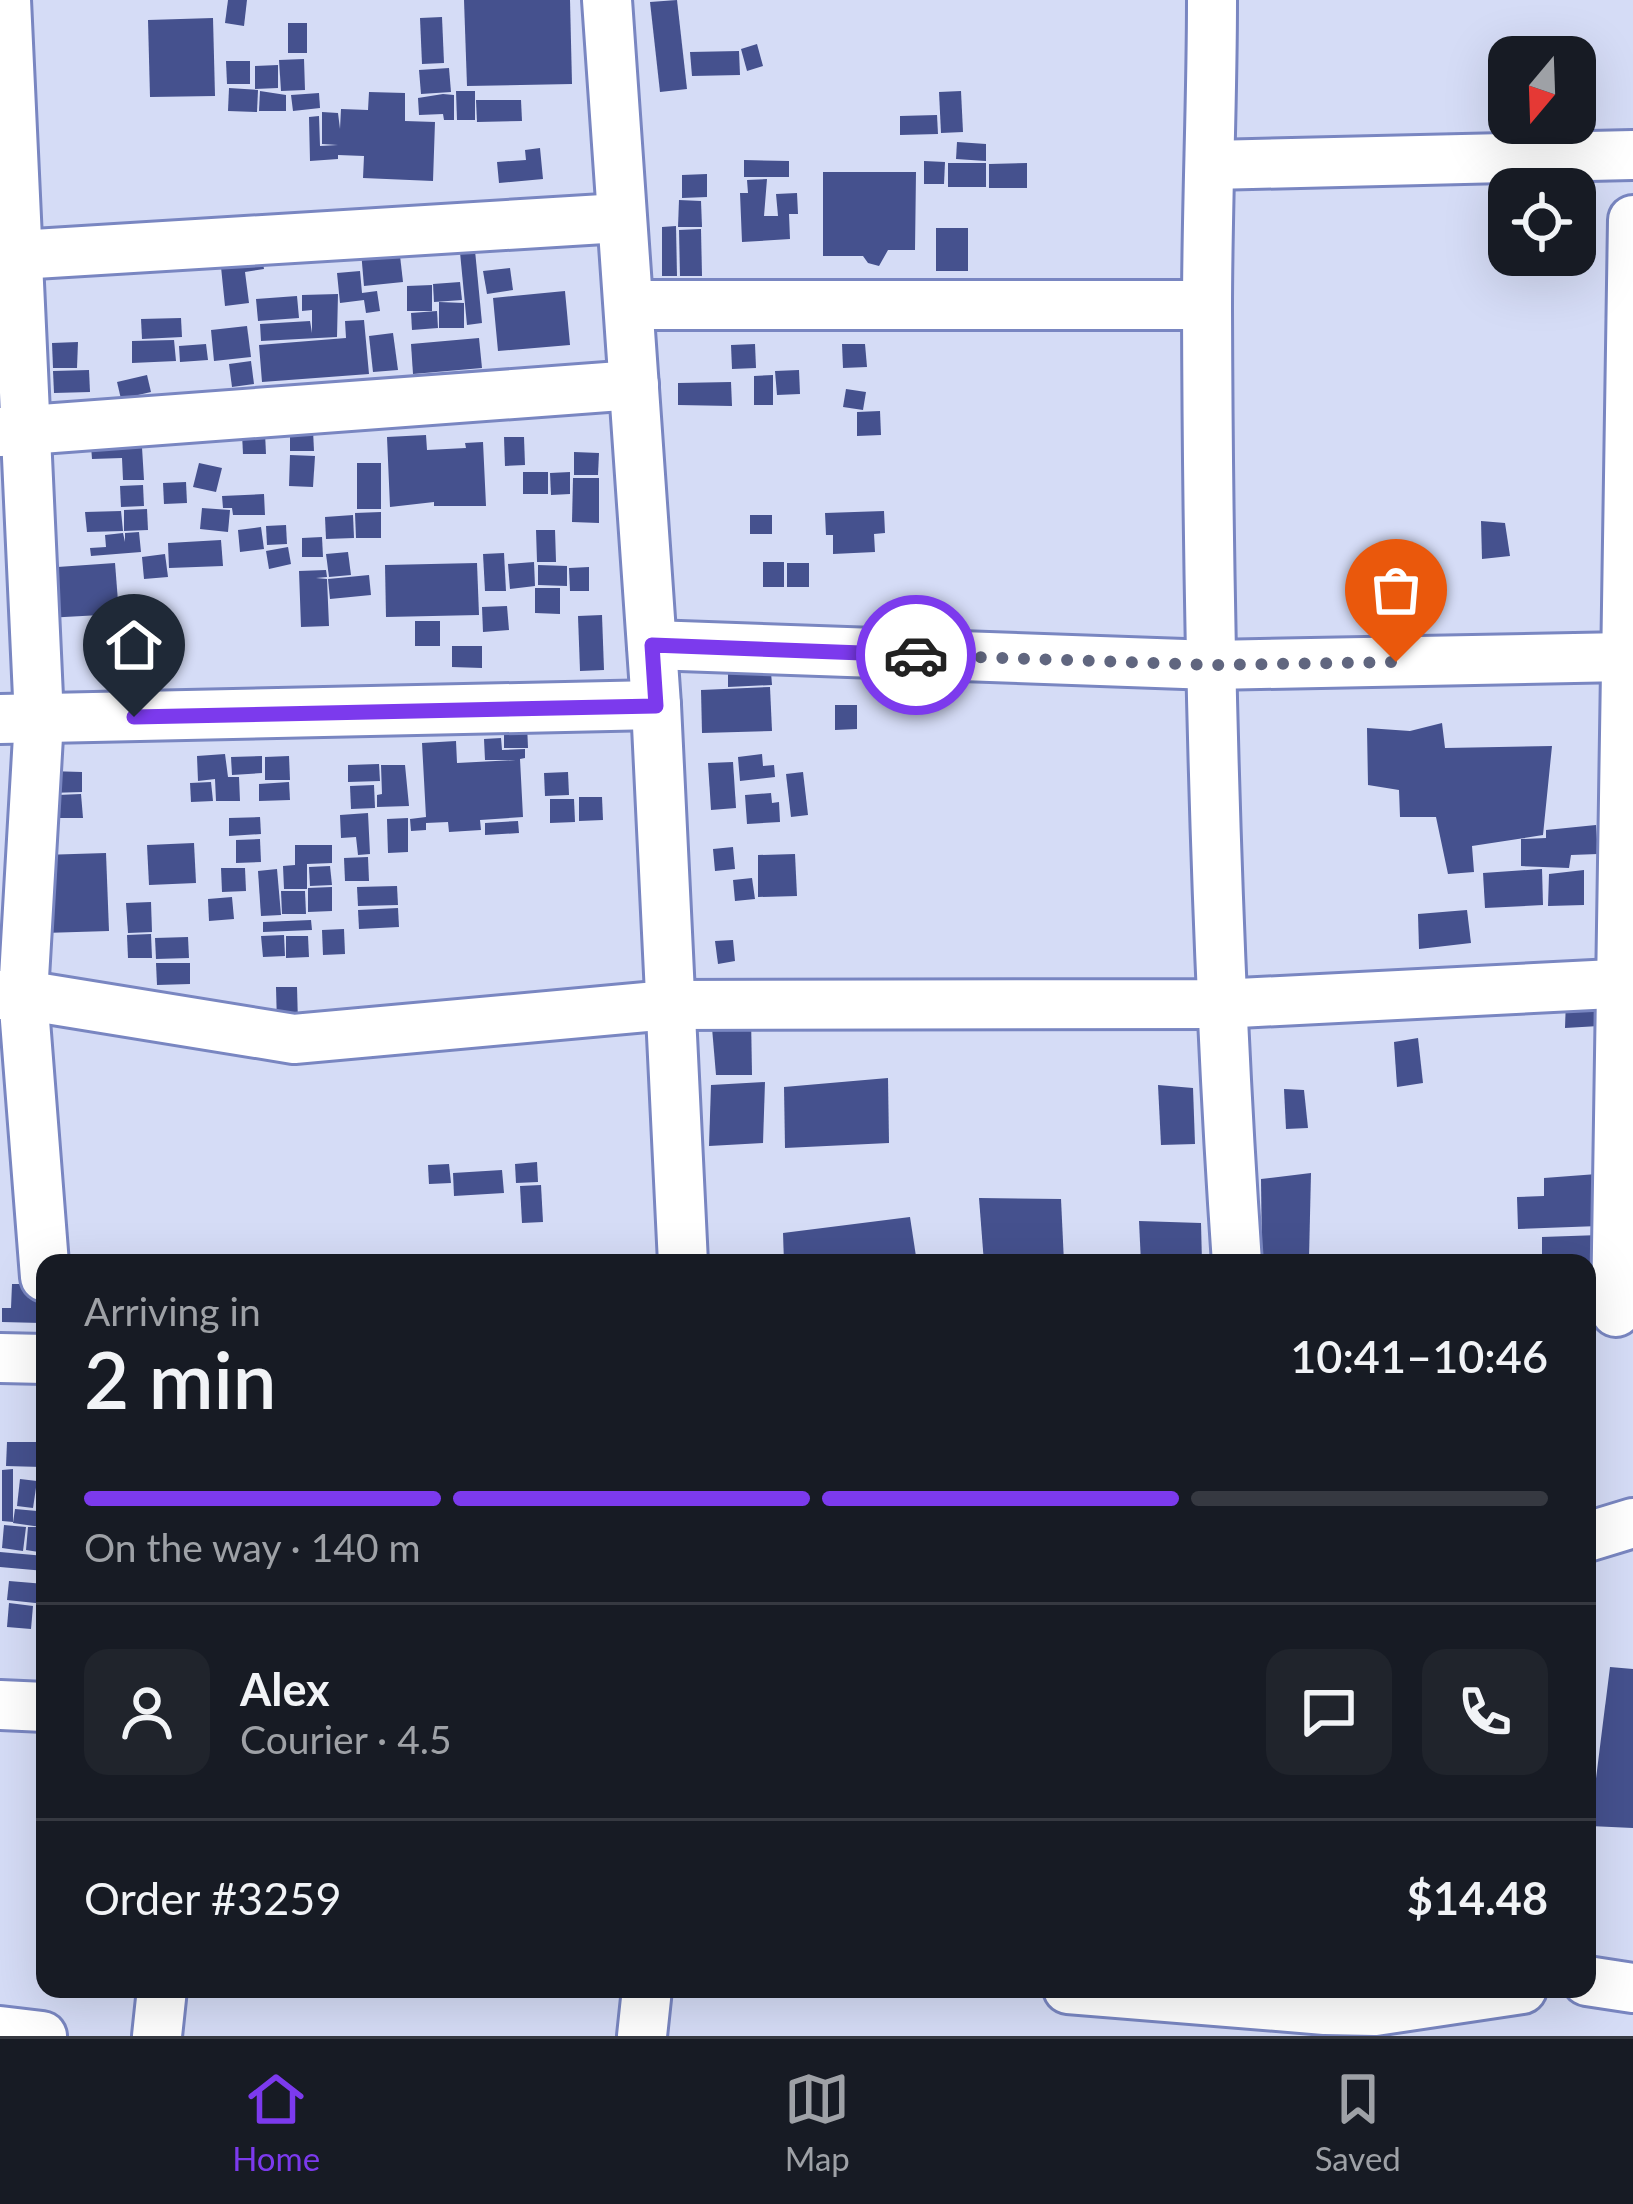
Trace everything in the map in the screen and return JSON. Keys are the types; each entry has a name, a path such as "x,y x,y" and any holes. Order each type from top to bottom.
{"street":[{"path":"6,0 20,719 12,995 42,1254"},
{"path":"608,0 656,706 682,1254"},
{"path":"1212,0 1207,305 1212,665 1219,1004 1236,1254"},
{"path":"1212,165 1633,155"},
{"path":"11,224 620,218"},
{"path":"1612,1313 1627,983 1625,657 1633,220"},
{"path":"631,305 1207,305"},
{"path":"14,432 634,386"},
{"path":"652,645 1212,665 1625,657"},
{"path":"20,719 656,706"},
{"path":"12,995 294,1039 668,1005 1219,1004 1627,983"},
{"path":"0,1358 36,1359"},
{"path":"1596,1534 1633,1523"},
{"path":"0,1705 36,1707"},
{"path":"1596,1982 1633,1988"},
{"path":"158,2036 161,1998"},
{"path":"1178,1998 1375,2011 1462,1998"},
{"path":"0,2031 42,2036"}],"building":[{"path":"228,0 247,0 244,26 225,23"},
{"path":"464,0 570,0 572,84 467,86"},
{"path":"677,0 687,89 660,92 650,2"},
{"path":"442,17 444,63 422,64 420,18"},
{"path":"213,18 215,96 150,97 148,20"},
{"path":"288,23 307,23 307,53 288,53"},
{"path":"757,44 763,66 747,71 741,49"},
{"path":"739,51 740,75 692,76 690,52"},
{"path":"304,59 305,90 281,91 279,60"},
{"path":"226,61 250,61 250,84 227,84"},
{"path":"278,65 278,88 255,89 255,66"},
{"path":"449,68 451,92 421,94 419,70"},
{"path":"229,88 258,90 257,112 228,111"},
{"path":"260,91 286,95 286,111 259,111"},
{"path":"456,91 475,91 475,120 457,120"},
{"path":"961,91 963,132 941,133 939,92"},
{"path":"369,92 405,93 405,121 435,122 433,181 363,178 364,156 310,161 309,117 319,116 320,146 338,145 322,144 322,112 338,113 340,129 341,109 368,110"},
{"path":"319,93 320,108 293,111 291,95"},
{"path":"454,95 454,120 444,120 443,114 419,115 418,98"},
{"path":"476,100 521,100 522,121 477,122"},
{"path":"937,115 938,134 900,135 900,116"},
{"path":"957,142 986,144 986,161 956,159"},
{"path":"540,148 543,179 499,183 497,162 526,160 525,150"},
{"path":"744,160 789,161 789,177 744,177"},
{"path":"924,161 945,162 944,184 924,184"},
{"path":"948,163 986,163 986,187 948,187"},
{"path":"1027,163 1027,188 989,188 989,164"},
{"path":"823,172 916,172 915,250 888,250 879,266 863,256 823,256"},
{"path":"707,174 707,197 682,198 682,175"},
{"path":"767,179 764,216 778,216 776,194 797,193 798,214 789,214 790,239 742,242 740,193 748,193 747,180"},
{"path":"679,200 701,201 702,227 678,227"},
{"path":"676,226 677,276 662,276 662,227"},
{"path":"936,228 968,228 968,271 936,271"},
{"path":"701,229 702,276 680,276 679,230"},
{"path":"474,240 482,323 467,325 459,242"},
{"path":"399,247 403,282 364,286 361,251"},
{"path":"261,252 264,269 245,272 249,303 225,306 221,267 245,264"},
{"path":"510,268 513,290 487,294 483,271"},
{"path":"360,271 362,293 377,291 380,311 366,313 364,300 340,303 337,273"},
{"path":"460,282 462,300 434,302 433,284"},
{"path":"432,285 432,311 407,311 407,286"},
{"path":"565,291 570,345 498,351 493,298"},
{"path":"338,294 337,337 261,341 260,324 310,321 312,333 312,310 302,311 302,295"},
{"path":"297,296 299,318 258,321 256,299"},
{"path":"439,302 464,303 464,328 439,328"},
{"path":"437,311 438,328 412,330 411,313"},
{"path":"181,318 182,337 142,339 141,319"},
{"path":"364,320 369,374 262,382 259,345 346,338 345,321"},
{"path":"247,326 251,357 214,361 211,330"},
{"path":"393,333 398,370 373,372 369,336"},
{"path":"479,338 482,368 413,374 411,344"},
{"path":"174,340 176,361 132,363 132,341"},
{"path":"78,342 77,368 53,368 52,343"},
{"path":"206,344 208,360 180,362 179,346"},
{"path":"755,344 756,368 732,369 731,345"},
{"path":"842,344 865,344 867,367 843,368"},
{"path":"251,361 254,384 232,387 229,364"},
{"path":"89,370 90,392 54,393 53,371"},
{"path":"799,370 800,394 777,395 775,371"},
{"path":"147,375 151,392 121,399 117,382"},
{"path":"773,375 773,405 754,405 754,376"},
{"path":"731,382 732,406 678,405 678,383"},
{"path":"846,389 866,392 863,410 843,407"},
{"path":"880,411 881,435 857,436 857,412"},
{"path":"313,430 314,451 290,451 290,431"},
{"path":"141,431 144,480 123,480 122,458 92,459 90,433"},
{"path":"265,433 266,454 243,454 242,434"},
{"path":"426,435 427,450 483,442 486,506 434,506 434,502 390,507 387,437"},
{"path":"504,437 524,437 525,465 505,466"},
{"path":"574,452 599,453 598,475 574,475"},
{"path":"290,455 315,456 313,487 289,486"},
{"path":"199,463 222,468 216,492 193,487"},
{"path":"357,463 381,463 381,509 357,509"},
{"path":"523,472 548,472 548,494 523,494"},
{"path":"570,472 570,494 551,495 550,473"},
{"path":"573,478 599,478 599,523 572,522"},
{"path":"186,482 187,503 164,504 163,483"},
{"path":"143,485 144,506 121,507 120,486"},
{"path":"264,494 265,515 233,515 232,508 223,508 222,496"},
{"path":"202,508 230,510 228,532 200,529"},
{"path":"147,509 148,530 124,531 124,510"},
{"path":"121,511 123,531 87,532 85,512"},
{"path":"884,511 885,533 874,534 875,552 833,554 833,535 826,535 825,513"},
{"path":"381,512 381,538 356,538 355,513"},
{"path":"353,515 354,538 326,539 325,517"},
{"path":"750,515 772,515 772,534 750,534"},
{"path":"1481,521 1505,523 1510,556 1482,559"},
{"path":"286,525 287,544 267,545 266,526"},
{"path":"261,527 264,549 240,552 238,530"},
{"path":"536,530 555,530 556,562 537,562"},
{"path":"139,532 141,552 91,556 90,548 106,547 105,535 123,533 125,542 125,533"},
{"path":"322,537 323,557 302,557 302,538"},
{"path":"221,540 223,566 169,568 168,543"},
{"path":"288,547 291,564 269,569 266,551"},
{"path":"348,552 351,575 329,577 326,554"},
{"path":"504,553 506,591 485,591 483,554"},
{"path":"165,554 168,577 144,579 142,557"},
{"path":"534,562 535,586 510,589 508,564"},
{"path":"763,562 784,562 784,587 763,587"},
{"path":"115,563 119,614 46,618 43,568"},
{"path":"477,563 479,615 386,617 385,565"},
{"path":"787,563 809,563 809,587 787,587"},
{"path":"538,565 567,566 567,586 538,585"},
{"path":"589,567 589,591 570,591 569,568"},
{"path":"326,570 327,577 316,578 327,579 329,626 301,627 299,571"},
{"path":"369,575 371,595 330,599 328,579"},
{"path":"535,588 560,588 560,614 535,613"},
{"path":"507,606 509,630 483,632 482,607"},
{"path":"602,615 604,670 580,671 578,616"},
{"path":"415,621 440,621 440,646 415,646"},
{"path":"121,624 126,661 94,665 89,627"},
{"path":"171,640 174,667 155,669 152,642"},
{"path":"452,646 482,646 482,668 452,667"},
{"path":"771,672 772,685 728,687 728,674"},
{"path":"770,687 772,731 702,733 701,690"},
{"path":"835,705 857,705 857,729 835,730"},
{"path":"1442,723 1445,748 1552,746 1543,835 1472,846 1474,872 1448,874 1436,817 1400,817 1399,790 1368,785 1367,728 1410,731"},
{"path":"527,724 528,748 504,748 504,725"},
{"path":"501,738 502,750 525,749 525,758 520,759 523,817 480,820 481,830 449,832 448,822 426,823 426,830 411,831 410,819 426,817 422,743 456,741 457,763 516,760 485,760 484,739"},
{"path":"225,754 228,777 239,777 240,801 216,801 215,779 198,781 197,756"},
{"path":"762,754 763,766 774,765 775,777 740,781 738,757"},
{"path":"262,756 262,773 232,775 231,757"},
{"path":"289,756 290,780 265,780 265,757"},
{"path":"733,762 736,808 711,810 708,763"},
{"path":"379,764 380,781 348,782 348,765"},
{"path":"381,765 405,765 409,806 377,807 377,795 382,794"},
{"path":"49,771 82,772 82,792 49,793"},
{"path":"568,772 569,795 545,796 544,773"},
{"path":"803,772 808,815 791,817 786,774"},
{"path":"211,782 213,801 191,802 190,783"},
{"path":"289,782 290,800 259,801 259,784"},
{"path":"374,785 375,808 351,809 350,786"},
{"path":"771,793 772,803 779,802 780,822 747,824 745,795"},
{"path":"81,794 83,818 59,818 58,795"},
{"path":"579,797 602,797 603,820 579,821"},
{"path":"550,799 574,799 575,822 550,823"},
{"path":"368,813 370,854 358,855 356,837 341,838 340,815"},
{"path":"260,817 261,834 229,836 229,818"},
{"path":"408,818 408,852 388,853 387,819"},
{"path":"518,821 519,833 485,835 485,823"},
{"path":"1596,825 1598,854 1571,855 1569,868 1521,866 1521,839 1546,838 1546,830"},
{"path":"260,839 261,862 236,863 236,840"},
{"path":"194,843 196,883 149,885 147,845"},
{"path":"295,845 332,845 332,863 307,864 307,889 284,889 283,866 295,865"},
{"path":"733,847 735,869 715,871 713,849"},
{"path":"106,853 109,931 44,933 42,855"},
{"path":"795,854 797,896 758,897 758,855"},
{"path":"368,857 369,881 345,881 344,858"},
{"path":"330,866 332,885 310,886 309,867"},
{"path":"221,868 245,868 246,891 222,892"},
{"path":"277,869 281,915 261,916 258,871"},
{"path":"1542,869 1543,905 1485,908 1483,873"},
{"path":"1584,870 1584,905 1548,906 1549,874"},
{"path":"752,878 755,899 735,901 733,880"},
{"path":"397,886 398,905 358,906 357,887"},
{"path":"332,887 332,911 308,912 308,888"},
{"path":"281,891 305,891 306,914 282,914"},
{"path":"232,897 234,919 209,921 208,899"},
{"path":"151,902 152,932 128,933 126,903"},
{"path":"398,908 399,927 359,929 358,910"},
{"path":"1467,910 1471,943 1419,949 1418,914"},
{"path":"311,920 312,930 263,932 263,922"},
{"path":"344,929 345,954 323,955 322,930"},
{"path":"151,934 152,958 128,958 127,935"},
{"path":"284,935 285,956 263,957 261,936"},
{"path":"286,936 308,936 309,957 286,958"},
{"path":"188,937 189,958 156,959 155,938"},
{"path":"733,940 735,961 718,964 715,941"},
{"path":"156,963 190,963 190,984 157,985"},
{"path":"276,987 297,987 298,1023 277,1024"},
{"path":"1599,998 1599,1026 1565,1028 1566,999"},
{"path":"711,1016 751,1016 752,1075 716,1075"},
{"path":"1418,1038 1423,1083 1397,1087 1394,1042"},
{"path":"888,1078 889,1143 785,1148 784,1087"},
{"path":"765,1082 763,1143 709,1146 711,1085"},
{"path":"1158,1085 1193,1088 1195,1144 1161,1145"},
{"path":"1284,1089 1304,1090 1308,1128 1286,1129"},
{"path":"537,1162 538,1182 516,1183 515,1164"},
{"path":"449,1164 451,1183 429,1184 428,1165"},
{"path":"502,1170 504,1193 454,1196 453,1173"},
{"path":"1311,1173 1309,1254 1262,1254 1261,1179"},
{"path":"1597,1174 1599,1226 1518,1229 1517,1197 1544,1196 1544,1178"},
{"path":"541,1185 543,1222 522,1223 520,1186"},
{"path":"979,1198 1061,1199 1064,1254 983,1254"},
{"path":"910,1217 916,1254 784,1254 783,1233"},
{"path":"1139,1221 1201,1223 1202,1254 1141,1254"},
{"path":"1600,1235 1600,1298 1596,1298 1596,1254 1542,1254 1542,1237"},
{"path":"12,1284 36,1284 36,1323 2,1322 2,1308 11,1308"},
{"path":"7,1442 36,1442 36,1467 6,1466"},
{"path":"13,1469 13,1522 2,1521 2,1470"},
{"path":"20,1479 36,1481 33,1508 17,1506"},
{"path":"15,1509 36,1511 36,1526 13,1523"},
{"path":"4,1525 26,1527 23,1551 2,1548"},
{"path":"28,1527 36,1527 36,1552 26,1550"},
{"path":"0,1552 36,1555 36,1570 0,1567"},
{"path":"9,1581 36,1583 36,1603 7,1600"},
{"path":"9,1603 33,1606 31,1629 7,1627"},
{"path":"1610,1667 1633,1669 1633,1828 1596,1826 1596,1778"}],"way so far":[{"path":"916,655 1212,665 1396,662"}],"route":[{"path":"134,717 656,706 652,645 916,655"}]}
